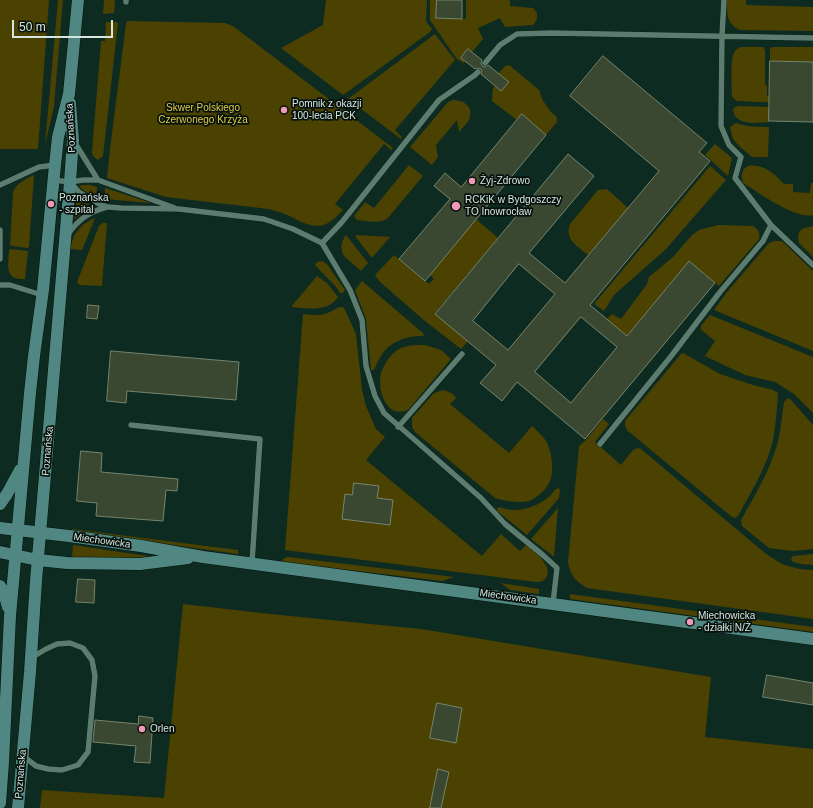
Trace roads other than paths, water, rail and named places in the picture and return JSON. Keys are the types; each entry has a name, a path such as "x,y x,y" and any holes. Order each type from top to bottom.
{"main road":[{"name":"Poznańska","path":"0,803 3,762 6,654 23,464 34,356 43,295 58,137 69,94 78,0"},
{"name":"Poznańska","path":"18,808 73,140 69,94"},
{"path":"0,504 8,494 23,464"},
{"name":"Miechowicka","path":"0,528 17,531 41,532 141,546 203,557 813,639"},
{"name":"Miechowicka","path":"0,552 38,560 67,563 140,564 203,557"},
{"path":"0,586 4,593 10,616"}],"lane":[{"path":"724,0 721,126 729,145 741,157 734,178 771,225 813,265"},
{"path":"485,63 500,45 517,34 551,33 813,38"},
{"path":"322,244 342,222 439,100 478,72"},
{"path":"73,140 98,180"},
{"path":"0,185 39,167 55,165"},
{"path":"53,180 70,182 98,180 179,209"},
{"path":"70,182 79,192 99,204 108,207"},
{"path":"66,237 75,224 86,215 108,207 179,209 264,219 293,229 322,244 350,290 362,320 366,366 375,396 384,413 398,427 481,498 505,524 557,568 552,603"},
{"path":"600,444 672,355 720,292 763,241 771,225"},
{"path":"0,230 0,259"},
{"path":"0,285 10,285 43,295"},
{"path":"398,427 462,354"},
{"path":"131,425 260,439 252,563"},
{"path":"23,756 36,766 48,769 62,770 78,765 88,752 95,676 92,660 83,648 70,643 57,644 46,648 31,658"}],"place":[{"name":"Pomnik z okazji 100-lecia PCK","path":"284,110"},
{"name":"Żyj-Zdrowo","path":"472,181"},
{"name":"Poznańska - szpital","path":"51,204"},
{"name":"RCKiK w Bydgoszczy TO Inowrocław","path":"456,206"},
{"name":"Miechowicka - działki N/Ż","path":"690,622"},
{"name":"Orlen","path":"142,729"}],"park label":[{"name":"Skwer Polskiego Czerwonego Krzyża","path":"203,114"}]}
